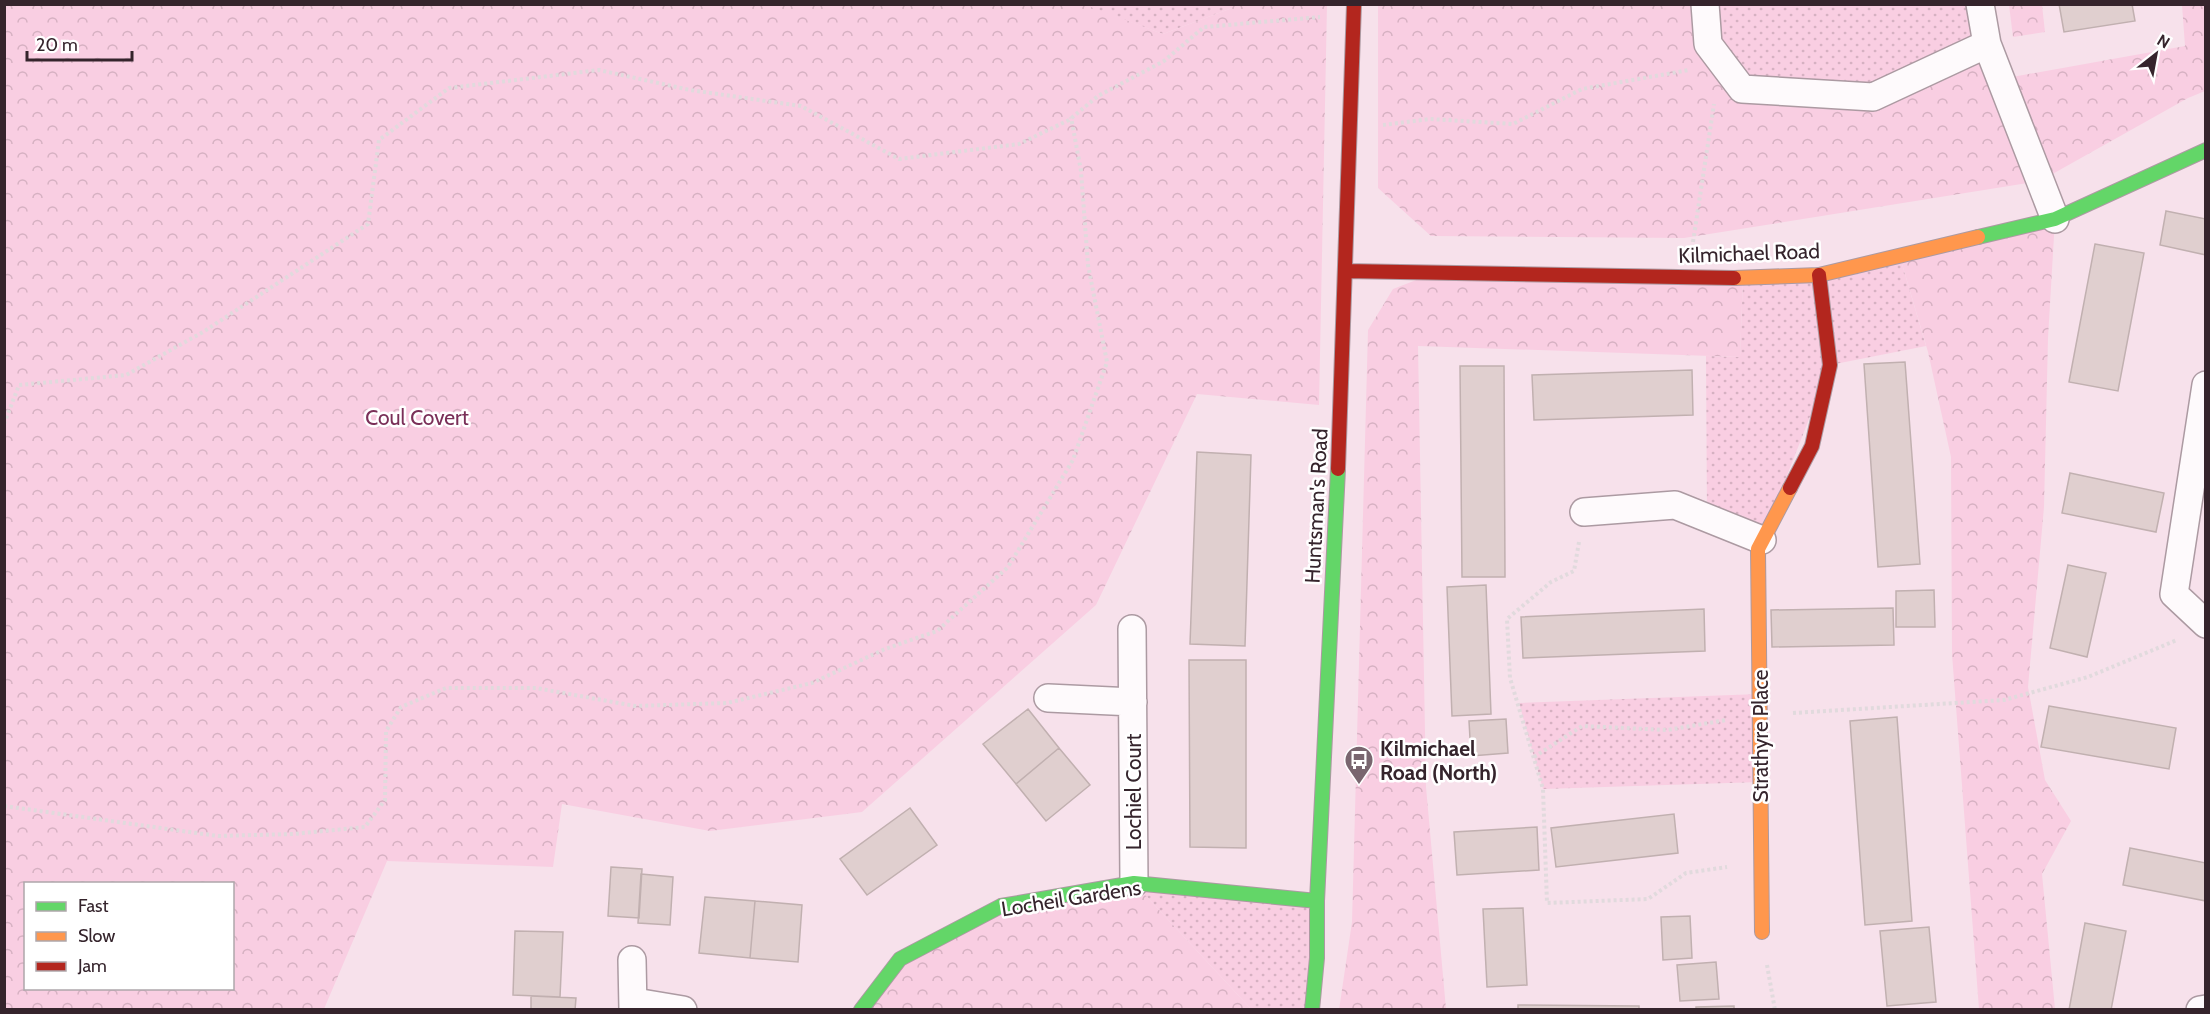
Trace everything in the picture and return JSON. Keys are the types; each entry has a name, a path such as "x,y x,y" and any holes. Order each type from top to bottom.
{"street":[{"path":"1705,4 1708,44 1742,89 1873,98 1987,44"},
{"path":"1980,4 1987,44 2055,219"},
{"name":"Huntsman's Road","path":"1312,1010 1317,958 1317,901 1340,437 1353,9"},
{"name":"Kilmichael Road","path":"1345,271 1688,277 1819,275 2055,219 2205,150"},
{"name":"Strathyre Place","path":"1762,932 1758,549 1812,446 1830,365 1819,275"},
{"path":"2195,631 2174,594 2205,385"},
{"path":"1584,512 1675,505 1762,540"},
{"name":"Lochiel Court","path":"1132,629 1134,883"},
{"path":"1048,698 1133,702"},
{"name":"Locheil Gardens","path":"861,1010 900,959 1001,906 1134,883 1317,901"},
{"path":"632,960 634,1006 683,1010"},
{"path":"2200,1010 2205,1009"}],"path":[{"path":"4,424 19,385 126,375 203,332 369,224 379,140 449,88 599,70 690,90 801,106 899,159 1019,144 1071,117 1098,96 1164,61 1204,27 1353,9"},
{"path":"1349,130 1430,119 1513,124 1582,89 1724,64 1701,175 1688,277"},
{"path":"4,806 218,836 294,834 365,827 385,800 386,731 401,707 446,688 536,688 634,706 727,703 812,683 885,649 938,631 1008,567 1073,460 1107,362 1088,265 1081,171 1071,117"},
{"path":"1584,512 1574,571 1551,582 1508,619 1510,678 1544,789 1547,903 1648,898 1686,873 1761,862"},
{"path":"1534,757 1582,726 1667,730 1760,715 2004,700 2088,677 2195,631"},
{"path":"1762,932 1775,1010"}],"green space":[{"name":"Coul Covert","path":"1083,4 1163,34 1232,8 1232,5 1327,5 1319,405 1197,394 1096,605 862,812 710,831 562,804 553,867 387,861 324,1009 5,1009 5,5"},
{"path":"1083,5 1232,5 1232,8 1163,34"},
{"path":"1378,5 1705,5 1742,89 1873,97 1987,44 2001,79 2185,46 2182,5 2205,5 2205,91 2188,98 2040,181 1684,238 1431,236 1378,188"},
{"path":"1706,5 1980,5 1987,44 1873,97 1742,89"},
{"path":"2009,5 2042,5 2045,32 2013,37"},
{"path":"2055,219 2048,338 2044,507 2028,687 2045,780 2071,821 2042,874 2055,1009 1979,1009 1952,654 1951,457 1928,352 1900,257"},
{"path":"1900,257 1926,346 1830,365 1762,540 1707,517 1706,356 1740,357 1743,278"},
{"path":"1437,272 1743,278 1740,357 1418,346 1426,787 1446,1009 1339,1010 1352,922 1368,330 1393,289"},
{"path":"1759,694 1760,782 1543,789 1519,703"},
{"path":"1134,883 1317,901 1312,1009 1251,1009"},
{"path":"1134,883 1251,1009 861,1010 900,959 1001,906"}],"building":[{"path":"2059,4 2132,4 2135,21 2064,32"},
{"path":"2166,211 2206,219 2206,255 2160,245"},
{"path":"2095,244 2144,253 2118,391 2069,382"},
{"path":"1905,362 1920,564 1878,567 1864,364"},
{"path":"1460,366 1504,366 1505,577 1462,577"},
{"path":"1692,370 1693,415 1534,420 1532,375"},
{"path":"1197,452 1251,455 1245,646 1190,644"},
{"path":"2070,473 2164,493 2156,532 2062,513"},
{"path":"2068,565 2106,573 2087,657 2050,648"},
{"path":"1486,585 1491,714 1452,716 1447,587"},
{"path":"1934,590 1935,627 1896,627 1896,591"},
{"path":"1893,608 1894,645 1772,647 1771,610"},
{"path":"1704,609 1705,651 1523,658 1521,617"},
{"path":"1189,660 1246,660 1246,848 1190,847"},
{"path":"2049,706 2176,728 2169,769 2041,747"},
{"path":"1028,709 1059,748 1016,784 983,744"},
{"path":"1897,717 1912,921 1865,925 1850,721"},
{"path":"1506,719 1508,753 1471,756 1469,721"},
{"path":"1059,748 1090,785 1046,821 1016,784"},
{"path":"910,808 937,845 867,895 840,859"},
{"path":"1674,814 1678,853 1556,867 1551,828"},
{"path":"1537,827 1539,870 1457,875 1454,832"},
{"path":"2130,848 2206,863 2206,901 2123,885"},
{"path":"611,867 642,869 639,918 608,916"},
{"path":"641,874 673,877 670,925 638,923"},
{"path":"705,897 755,901 750,958 699,953"},
{"path":"755,901 802,905 798,962 750,958"},
{"path":"1523,908 1527,985 1487,987 1483,909"},
{"path":"1690,916 1692,958 1663,960 1661,917"},
{"path":"2085,923 2126,931 2111,1010 2069,1010"},
{"path":"1929,927 1936,1002 1887,1006 1880,931"},
{"path":"515,931 563,932 560,997 513,995"},
{"path":"1716,962 1719,999 1680,1001 1677,965"},
{"path":"531,996 576,998 575,1010 531,1010"},
{"path":"1518,1005 1639,1006 1639,1010 1518,1010"},
{"path":"1734,1006 1734,1010 1696,1010 1696,1007"}],"traffic: fast":[{"path":"1978,237 2055,219 2206,150"},
{"path":"1312,1010 1317,958 1317,901 1338,469"},
{"path":"861,1010 900,959 1001,906 1134,883 1317,901"}],"traffic: slow":[{"path":"1734,278 1819,275 1978,237"},
{"path":"1762,932 1758,549 1790,488"}],"traffic: jam":[{"path":"1338,469 1354,4"},
{"path":"1345,271 1734,278"},
{"path":"1790,488 1812,446 1830,365 1819,275"}],"place":[{"name":"Kilmichael Road (North)","path":"1359,786"}]}
